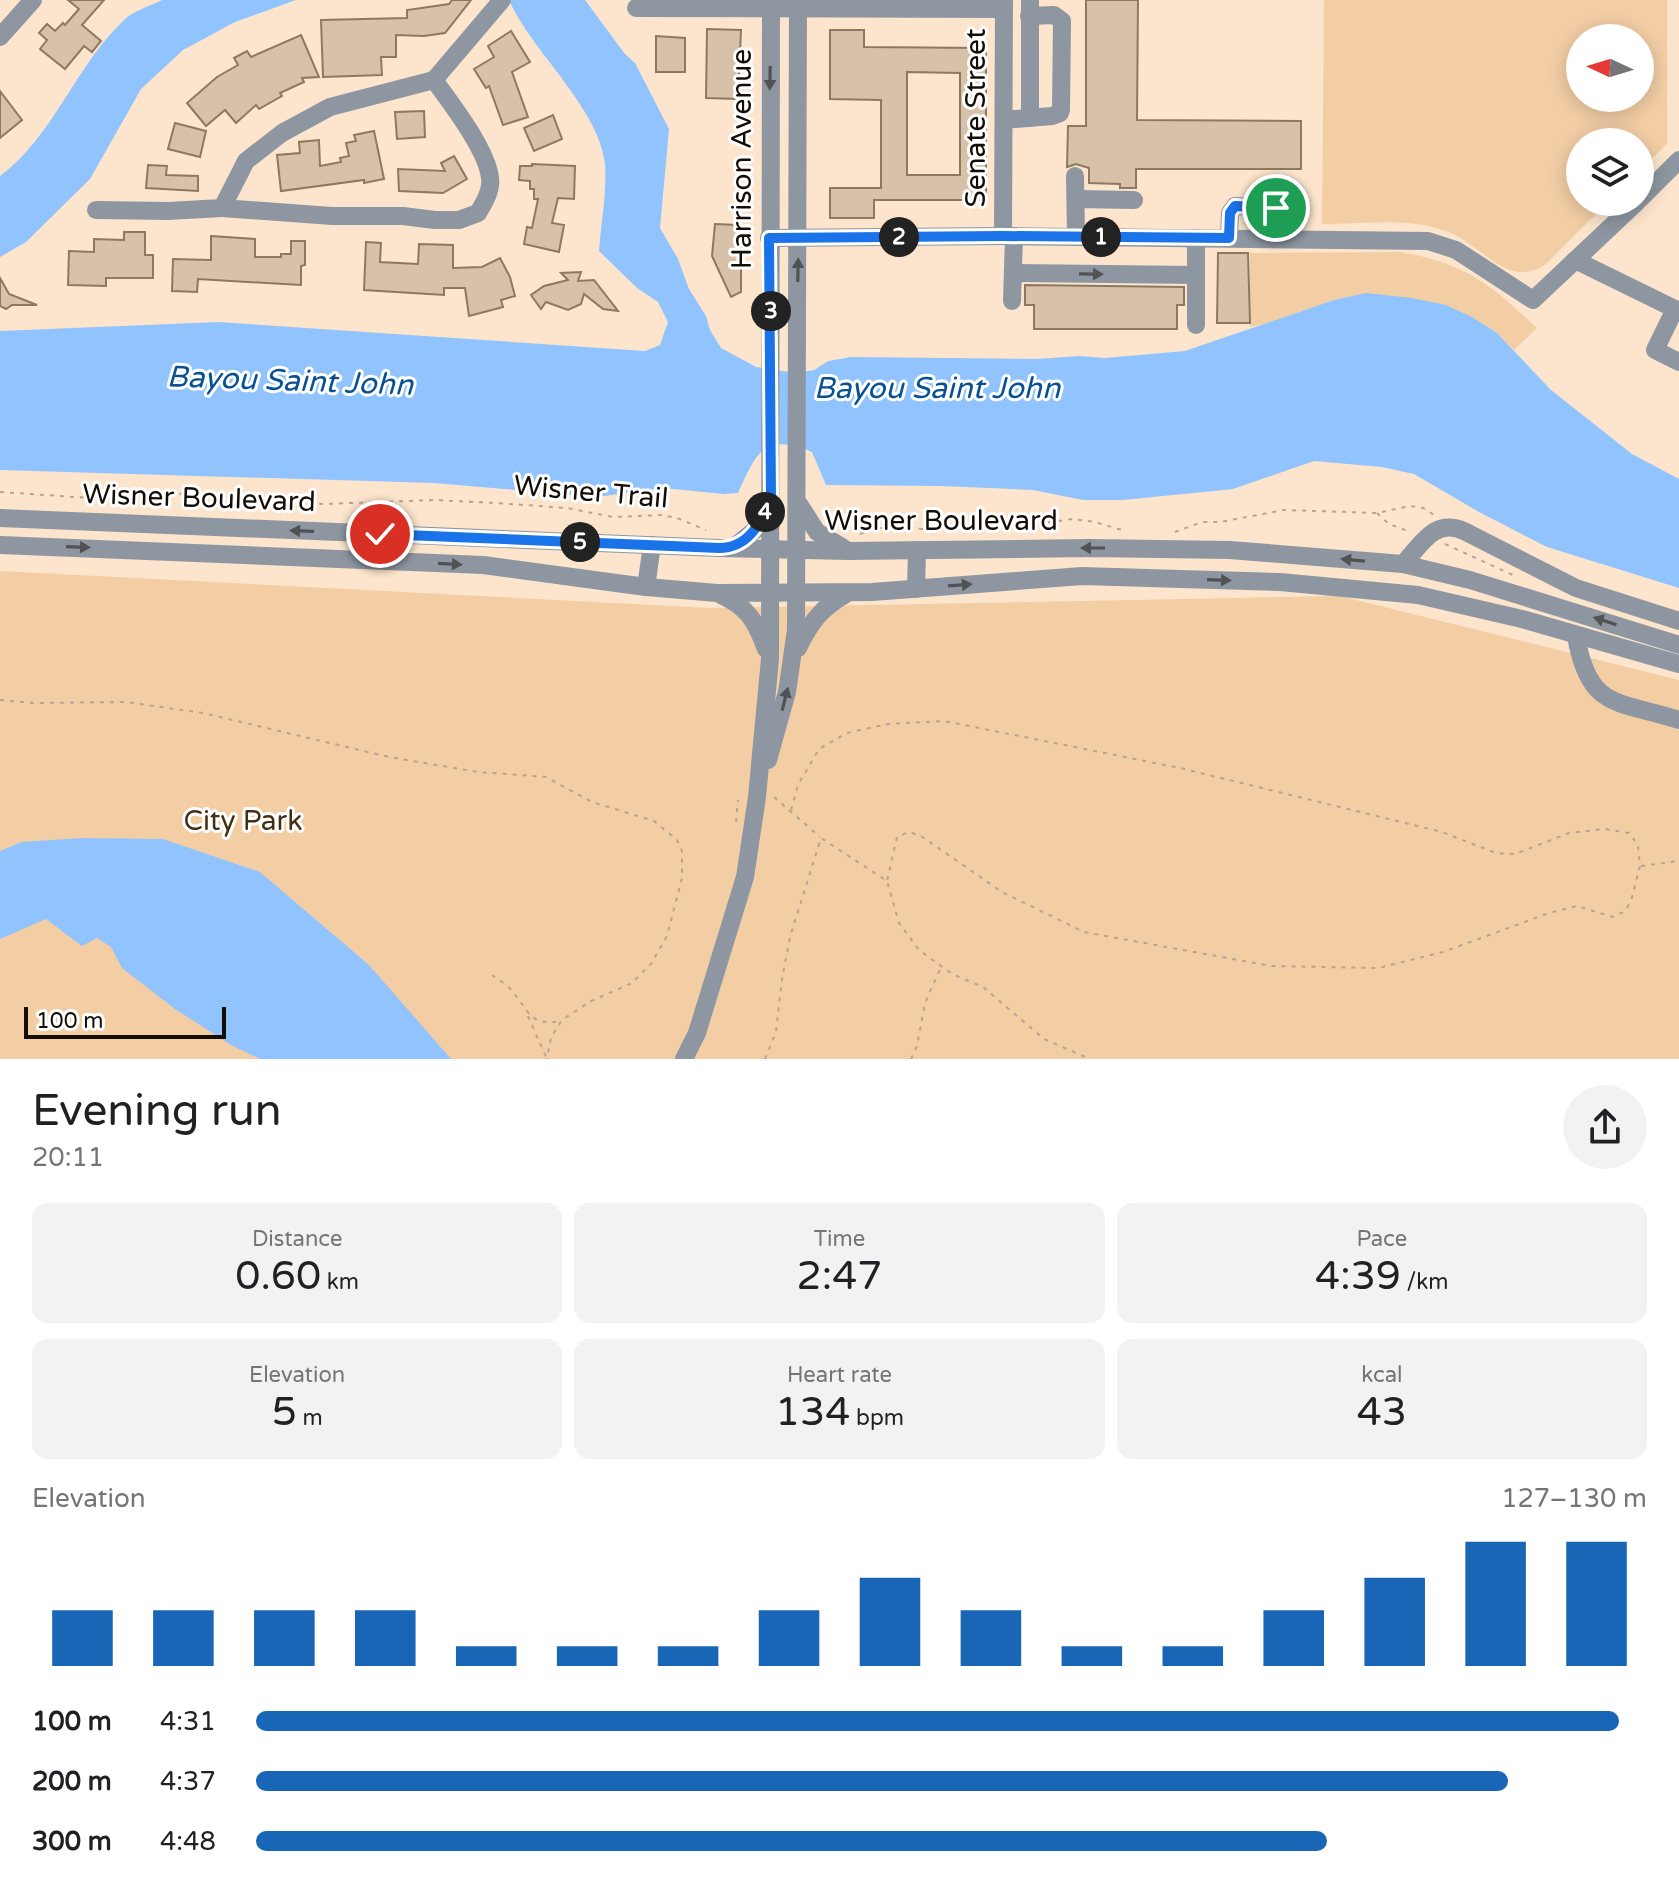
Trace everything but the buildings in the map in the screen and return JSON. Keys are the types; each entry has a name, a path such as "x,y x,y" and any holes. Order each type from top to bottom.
{"street":[{"path":"0,37 33,0"},
{"path":"222,208 246,161 282,133 330,107 434,80 500,2"},
{"name":"Harrison Avenue","path":"757,797 795,654 798,4"},
{"path":"636,8 1004,4"},
{"name":"Senate Street","path":"1004,4 1004,120 1012,301"},
{"name":"Harrison Avenue","path":"684,1059 697,1033 745,877 757,797 770,659 771,5"},
{"path":"1004,120 1030,118 1057,115 1061,110 1062,24 1057,16 1030,8 1030,118"},
{"path":"96,210 222,208 435,220 459,220 478,213 487,195 490,178 473,136 434,80"},
{"path":"1654,184 1679,160"},
{"path":"1075,176 1076,237"},
{"path":"1076,199 1134,200"},
{"path":"1229,238 1230,213 1235,206 1276,208 1277,239"},
{"path":"769,238 1008,236 1408,240 1443,244 1456,250 1533,300 1621,216"},
{"path":"1196,238 1196,325"},
{"path":"1575,260 1677,310 1655,350 1679,362"},
{"path":"1013,273 1196,275"},
{"path":"733,548 755,530 771,500"},
{"path":"797,500 817,532 848,551"},
{"name":"Wisner Boulevard","path":"0,518 797,550 1089,548 1283,554 1403,564 1439,572 1679,645"},
{"path":"130,549 133,524"},
{"path":"1403,564 1427,538 1448,526 1464,531 1576,588 1679,621"},
{"path":"1427,538 1429,554 1439,572"},
{"name":"Wisner Boulevard","path":"0,545 483,565 646,587 717,593 849,593 1082,576 1280,582 1418,595 1522,619 1679,664"},
{"path":"646,587 652,545"},
{"path":"916,589 917,550"},
{"path":"1280,582 1283,554"},
{"path":"717,593 736,602 754,619 770,659"},
{"path":"795,654 817,615 827,605 849,593"},
{"path":"1576,636 1579,653 1591,681 1602,696 1679,720"},
{"path":"1591,681 1596,664 1606,652 1616,648"}],"path":[{"name":"Wisner Trail","path":"0,492 105,499 169,493 324,504 434,500 526,505 567,508 613,517 662,515 714,533"},
{"path":"1165,534 1202,522 1301,509 1377,513 1393,508 1423,508 1448,526"},
{"path":"857,534 878,528 928,529 988,523 1019,526 1073,519 1130,533"},
{"path":"0,700 34,703 126,702 203,713 389,757 478,772 546,777 592,802 654,821 677,840 682,851 682,878 667,936 651,964 632,983 591,1001 562,1020 551,1037 547,1059"},
{"path":"791,810 798,785 819,749 847,733 888,724 944,721 1180,768 1442,832 1496,853 1515,854 1569,833 1605,829 1629,833 1638,845 1640,866 1631,901 1625,911 1613,917 1577,906 1443,952 1378,968 1271,966 1084,932 1002,892 921,836 909,832 897,837 887,881 899,923 919,950 952,974 983,987 1044,1039 1090,1059"},
{"path":"757,797 777,797 821,838 887,881"},
{"path":"765,1059 776,1032 790,937 821,838"},
{"path":"1640,866 1679,861"},
{"path":"911,1059 920,1036 925,1003 941,967"},
{"path":"492,975 513,992 547,1059"},
{"path":"527,1015 543,1021 562,1020"}],"green space":[{"path":"1324,0 1667,0 1667,144 1654,157 1654,128 1566,128 1566,216 1594,216 1546,264 1533,271 1509,270 1465,241 1438,228 1389,222 1322,224"},
{"path":"1400,252 1460,269 1505,299 1537,328 1514,350 1497,333 1472,317 1334,300 1250,327 1250,253"},
{"name":"City Park","path":"0,571 710,608 1340,596 1679,680 1679,1059 0,1059"}],"water":[{"path":"162,0 296,0 235,22 183,50 141,89 90,179 26,242 0,257 0,176 35,141 107,38 128,17"},
{"name":"Bayou Saint John","path":"509,0 585,0 635,63 669,129 660,228 721,348 756,367 797,373 814,370 828,361 851,357 1105,358 1185,351 1334,300 1366,293 1446,305 1497,333 1551,390 1632,454 1679,479 1679,588 1547,547 1414,474 1382,467 1314,461 1233,489 1123,500 1083,500 1033,490 826,485 812,452 783,444 764,450 757,457 738,493 724,494 663,488 597,497 434,483 0,470 0,331 219,322 645,351 660,345 668,322 658,302 637,288 599,251 605,164 591,122 519,20"},
{"path":"82,838 163,839 260,872 369,965 451,1059 260,1059 231,1045 175,1009 122,968 111,947 97,938 82,946 46,919 0,939 0,851 22,842"}],"route":[{"path":"380,534 719,548 733,548 745,539 755,530 771,500 769,238 1229,238 1230,213 1235,206 1276,208"}]}
